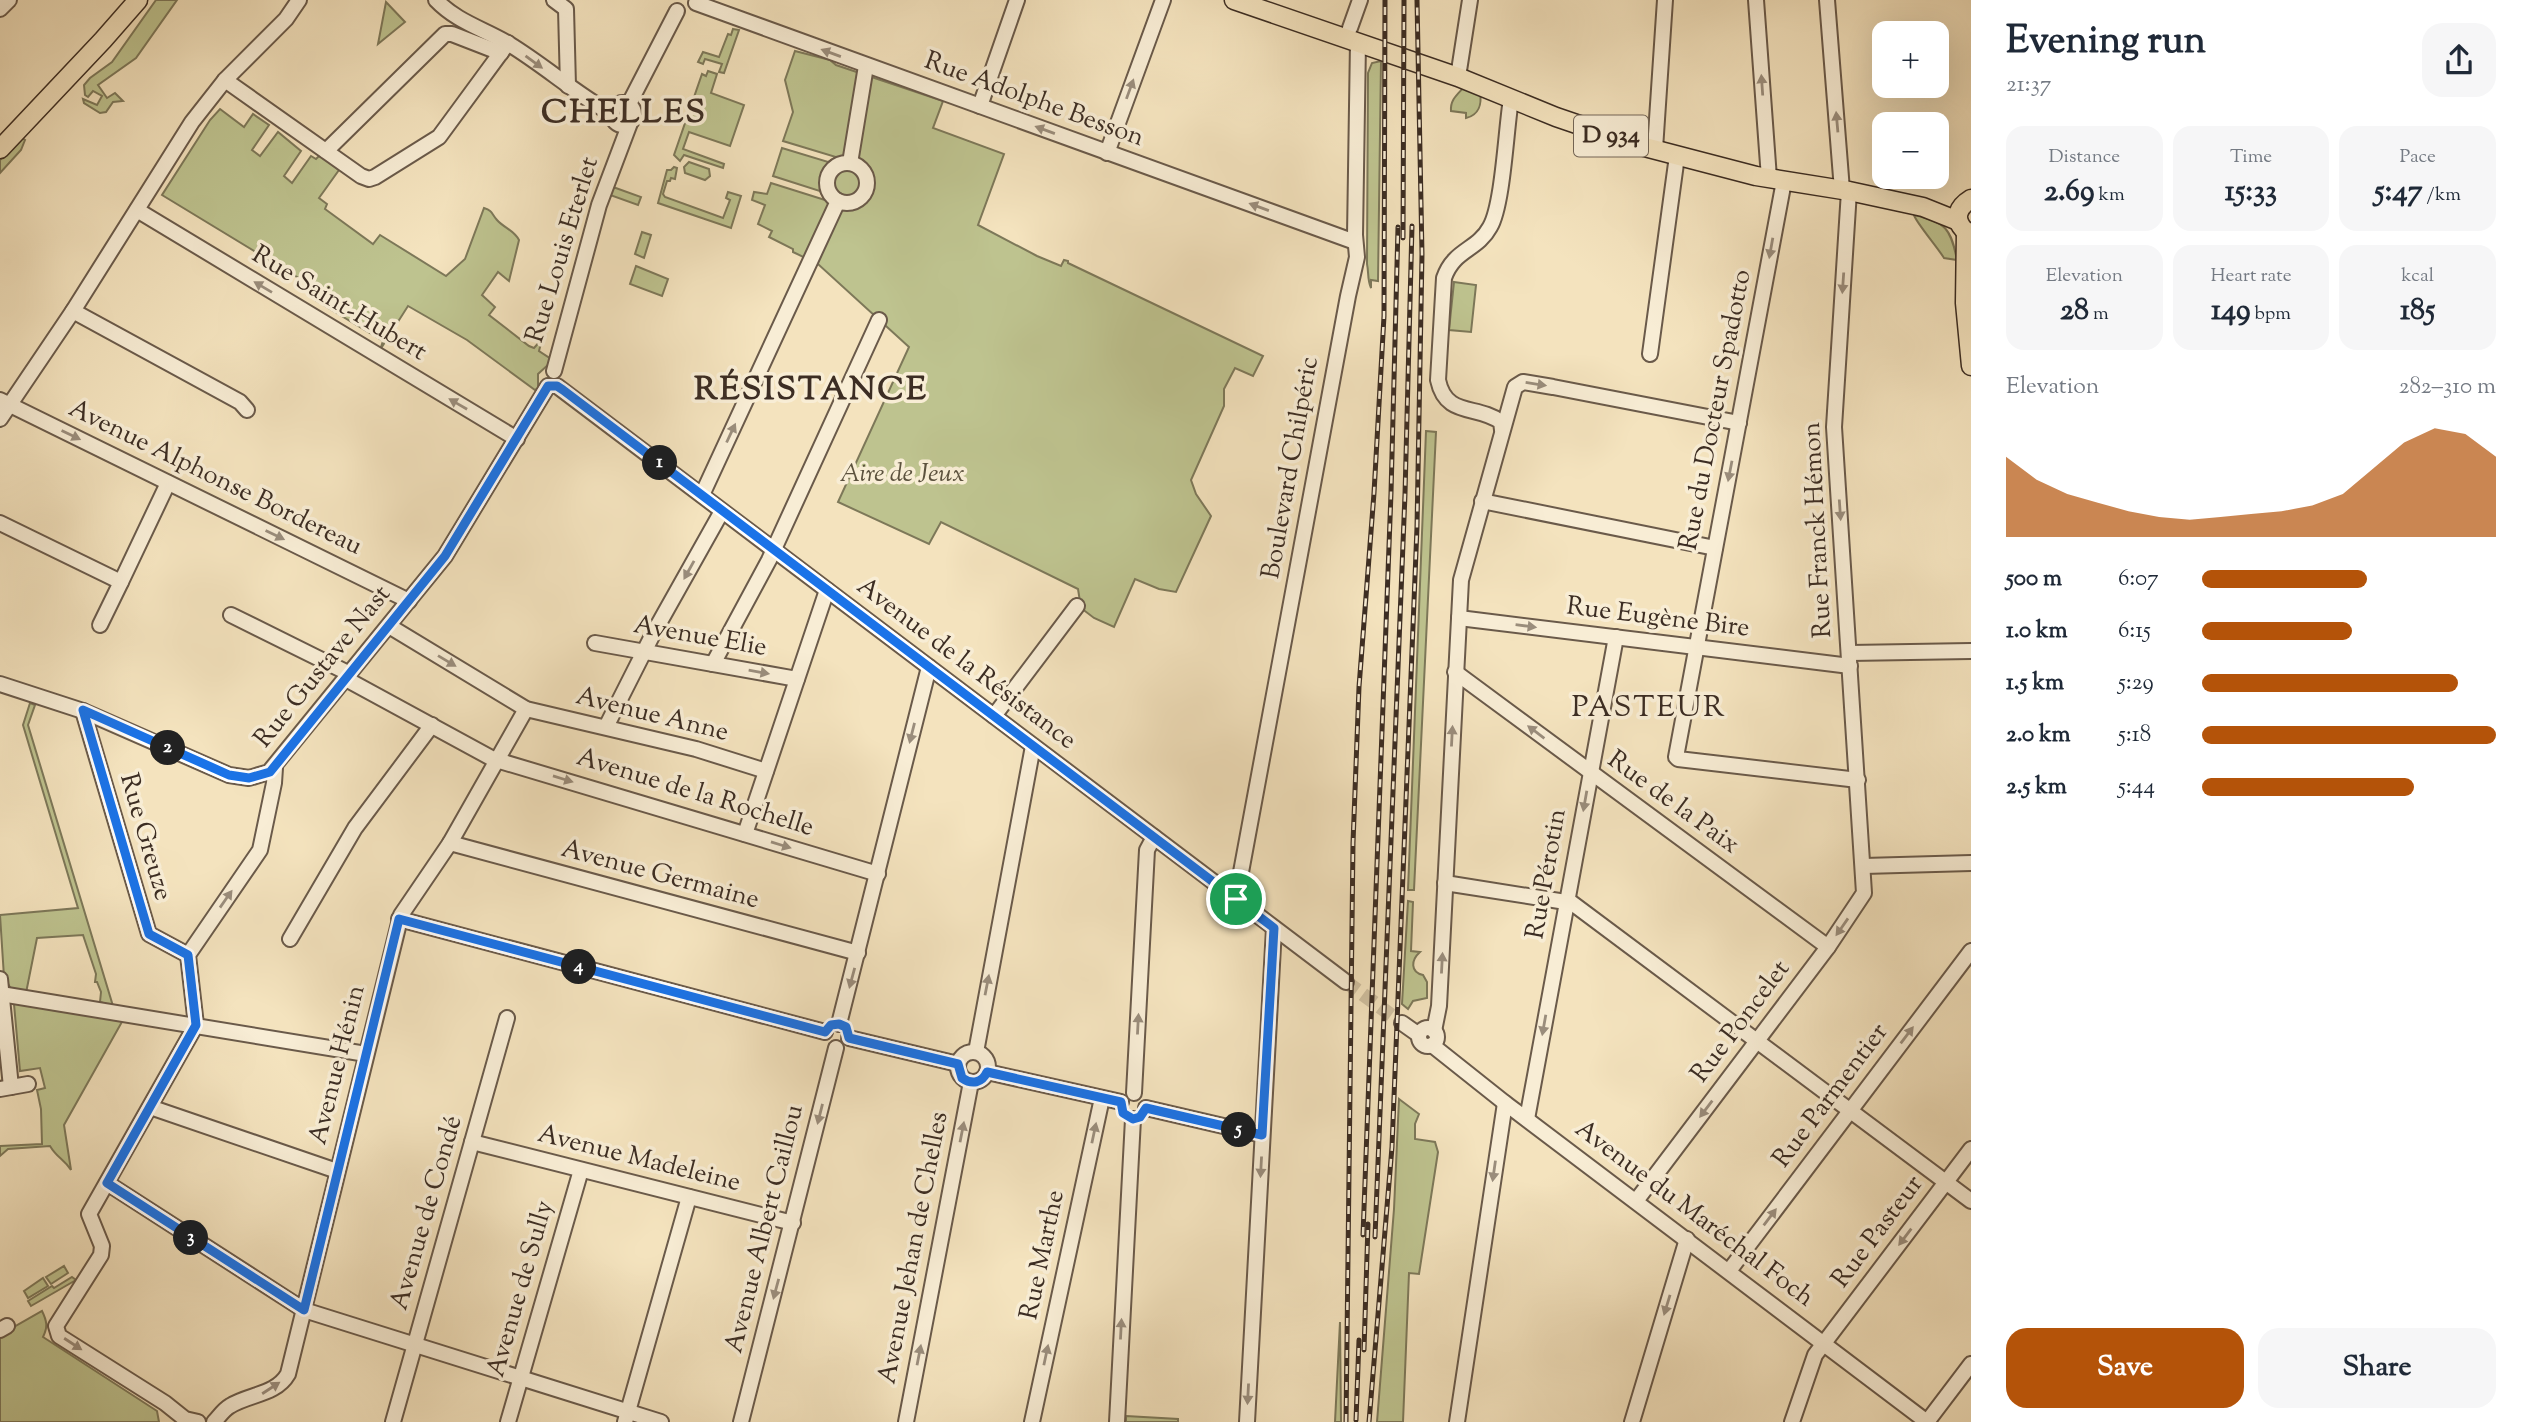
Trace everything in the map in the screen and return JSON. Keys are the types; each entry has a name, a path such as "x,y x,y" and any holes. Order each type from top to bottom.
{"main road":[{"path":"0,149 138,0"},
{"name":"D 934","path":"1234,0 1354,35"},
{"name":"D 934","path":"1270,0 1511,99 1594,130 1677,156 1776,179 1923,206 1965,228"},
{"path":"1971,199 1960,207 1965,228 1965,303 1971,366"}],"street":[{"path":"0,9 9,0"},
{"path":"0,419 5,403 73,311 192,122 225,80 286,19 299,0"},
{"path":"436,0 465,24 620,120"},
{"path":"554,0 566,9 568,86"},
{"path":"979,106 1017,0"},
{"path":"1107,153 1163,0"},
{"name":"Boulevard Chilpéric","path":"1236,899 1356,262 1354,35 1360,0"},
{"path":"1458,77 1471,0"},
{"path":"1655,149 1665,0"},
{"name":"Rue du Docteur Spadotto","path":"1756,0 1776,179 1739,423 1677,758 1858,780"},
{"name":"Rue Franck Hémon","path":"1827,0 1845,190 1834,427 1864,866"},
{"path":"620,120 614,107 619,103 629,104 674,6 689,12 696,2"},
{"name":"Rue Adolphe Besson","path":"696,2 1355,242"},
{"path":"326,151 445,34 504,48"},
{"path":"225,80 364,178 375,177 439,137 504,48"},
{"path":"850,163 866,66"},
{"path":"1502,430 1501,422 1495,418 1461,408 1448,401 1438,380 1444,278 1447,267 1457,255 1483,237 1495,215 1511,99"},
{"name":"Rue Louis Eterlet","path":"553,386 560,382 560,376 554,371 598,205 622,144 620,120"},
{"path":"1650,354 1677,156"},
{"path":"850,163 864,173 866,189 855,202 838,201 827,188 828,177 839,164 850,163"},
{"path":"702,495 838,201"},
{"name":"Rue Saint-Hubert","path":"137,210 517,439"},
{"path":"73,311 240,402 247,410"},
{"path":"713,664 774,550 879,320"},
{"path":"1433,1038 1439,1006 1461,580 1517,384 1523,382 1739,423"},
{"name":"Avenue de la Résistance","path":"553,386 702,495 1346,982"},
{"name":"Rue Gustave Nast","path":"0,684 83,710 229,775 256,777 275,768 445,556 553,386"},
{"name":"Avenue Alphonse Bordereau","path":"5,403 409,601"},
{"path":"100,625 168,483"},
{"path":"1482,501 1715,548"},
{"path":"606,727 644,651 722,511"},
{"path":"0,523 121,582"},
{"path":"745,834 827,590"},
{"path":"994,716 1077,606"},
{"name":"Avenue de la Rochelle","path":"230,615 348,676 497,760 878,874"},
{"name":"Rue Eugène Bire","path":"1459,618 1696,648 1850,660 1971,651"},
{"name":"Avenue Anne","path":"389,626 526,709 696,749 766,771"},
{"name":"Rue Pérotin","path":"1527,1119 1616,637"},
{"name":"Avenue Elie","path":"595,643 797,679"},
{"path":"839,1024 929,667"},
{"name":"Rue de la Paix","path":"1455,672 1828,947"},
{"name":"Avenue Hénin","path":"214,1422 230,1406 262,1395 288,1374 399,919 450,843 526,709"},
{"name":"Rue Greuze","path":"83,710 149,934 188,955"},
{"path":"290,939 355,828 432,725"},
{"path":"976,1052 1034,746"},
{"path":"198,1422 178,1415 165,1403 58,1334 56,1326 101,1255 102,1247 89,1214 196,1025 188,955 258,853 275,768"},
{"path":"1134,1093 1147,850 1154,837"},
{"name":"Avenue Germaine","path":"450,843 858,953"},
{"path":"1864,866 1971,863"},
{"name":"Rue Poncelet","path":"1636,1201 1863,898 1864,866"},
{"path":"1445,883 1572,903 1971,1201"},
{"path":"399,919 825,1032"},
{"path":"1247,1422 1274,928"},
{"name":"Rue Parmentier","path":"1729,1272 1971,950"},
{"path":"28,1084 6,1088 1,986 196,1025 366,1054"},
{"name":"Avenue de Condé","path":"393,1422 507,1018"},
{"path":"1402,1023 1419,1035 1425,1028 1433,1038"},
{"path":"825,1032 831,1025 839,1024 846,1027 849,1038"},
{"path":"825,1032 827,1042 836,1048 843,1046 849,1038"},
{"path":"849,1038 958,1064"},
{"name":"Avenue du Maréchal Foch","path":"1433,1038 1505,1103 1927,1422"},
{"name":"Avenue Albert Caillou","path":"741,1422 836,1048"},
{"path":"976,1052 985,1057 987,1072 981,1080 971,1082 962,1078 958,1064 967,1053 976,1052"},
{"path":"987,1072 1121,1102"},
{"name":"Avenue Jehan de Chelles","path":"906,1422 971,1082"},
{"path":"1134,1093 1145,1099 1146,1108 1140,1117 1133,1119 1123,1113 1121,1102 1126,1095 1134,1093"},
{"name":"Rue Marthe","path":"1032,1422 1102,1098"},
{"path":"1457,1422 1505,1103"},
{"path":"150,1107 337,1171"},
{"path":"1146,1108 1262,1135"},
{"path":"1116,1422 1133,1119"},
{"name":"Avenue Madeleine","path":"472,1142 793,1223"},
{"name":"Rue Pasteur","path":"1792,1422 1815,1355 1971,1149"},
{"name":"Avenue de Sully","path":"508,1422 581,1170"},
{"path":"107,1183 304,1310 521,1378 626,1417 661,1422"},
{"path":"626,1417 689,1197"},
{"path":"1632,1422 1687,1239"},
{"path":"1927,1422 1971,1364"}],"green space":[{"path":"156,0 177,0 136,58 98,85 107,98 115,93 123,101 113,102 106,112 100,113 84,103 83,99 97,105 102,96 93,91 88,97 85,95 84,85 112,62"},
{"path":"386,2 405,22 378,44"},
{"path":"733,29 739,30 724,73 719,72 722,64 705,59 703,64 698,62 703,52 719,57 728,34 731,35"},
{"name":"Aire de Jeux","path":"795,51 830,60 836,65 943,101 933,128 1004,154 978,225 1061,266 1064,260 1068,261 1263,356 1253,376 1235,368 1224,389 1224,406 1191,480 1196,494 1211,516 1176,592 1159,589 1135,579 1114,627 1094,618 1081,608 1078,589 941,522 929,544 838,502 909,347 818,264 769,237 772,231 758,224 765,205 752,200 754,192 767,194 771,183 825,200 820,191 773,176 782,148 828,162 836,157 783,141 793,112 785,80"},
{"path":"1381,61 1378,281 1371,280 1371,288 1367,264 1368,73 1372,63"},
{"path":"708,71 717,74 711,93 744,105 730,146 689,132 683,149 724,164 723,168 684,155 680,161 674,155 702,74 706,76"},
{"path":"1464,87 1480,92 1481,96 1477,112 1466,118 1466,113 1451,111 1453,101"},
{"path":"220,109 244,127 253,114 269,125 252,150 260,156 278,132 301,151 284,176 292,183 311,156 316,159 320,155 339,170 319,198 327,204 325,209 373,244 380,235 446,276 465,259 484,208 490,211 519,240 509,281 498,272 482,295 495,307 489,315 529,346 534,348 542,339 539,351 551,359 538,374 538,388 535,390 467,340 408,306 380,350 383,341 315,300 320,291 162,195 210,120"},
{"path":"22,138 25,140 21,150 0,173 0,160"},
{"path":"689,162 709,169 710,176 705,180 685,173 684,167"},
{"path":"677,168 675,179 667,181 663,194 665,197 723,218 730,200 726,198 728,192 741,196 731,228 658,203 667,170"},
{"path":"613,187 641,197 638,205 610,195"},
{"path":"1914,215 1940,224 1945,229 1952,241 1957,260 1944,258"},
{"path":"642,232 651,235 644,258 635,254"},
{"path":"636,266 668,279 662,296 630,284"},
{"path":"1454,282 1476,285 1471,332 1449,330"},
{"path":"1426,431 1436,432 1414,890 1408,890"},
{"path":"30,703 35,705 28,725 113,1006 100,1002 101,992 95,982 96,974 83,935 37,938 26,993 11,989 4,977 0,915 78,908 23,725"},
{"path":"1408,901 1413,902 1411,951 1420,952 1413,965 1427,982 1427,998 1413,1001 1408,1009 1402,1004"},
{"path":"20,1001 123,1020 64,1125 71,1170 50,1146 8,1149 0,1156 0,1146 42,1144 41,1109 37,1090 45,1088 40,1068 20,1071 14,1004"},
{"path":"1399,1099 1419,1114 1415,1124 1415,1139 1435,1142 1438,1152 1419,1274 1409,1273 1403,1422 1377,1422 1394,1209"},
{"path":"64,1266 68,1273 51,1284 46,1277"},
{"path":"72,1277 76,1280 31,1306 28,1301"},
{"path":"43,1278 48,1286 28,1298 24,1291"},
{"path":"42,1311 46,1324 43,1337 157,1411 159,1422 0,1422 0,1335"},
{"path":"1340,1322 1341,1422 1335,1422"},
{"path":"1126,1416 1178,1419 1178,1422 1126,1422"}],"tunnel":[{"path":"1346,982 1402,1023"}],"railway":[{"path":"1346,1422 1353,843 1359,687 1384,316 1385,0"},
{"path":"1403,238 1404,0"},
{"path":"1369,1422 1392,1147 1417,527 1422,254 1417,0"},
{"path":"1375,1237 1405,494 1412,226"},
{"path":"1363,1235 1391,493 1398,227"},
{"path":"1364,1350 1368,1224"},
{"path":"1356,1420 1359,1340"}],"district":[{"name":"CHELLES","path":"624,114"},
{"name":"RÉSISTANCE","path":"811,391"},
{"name":"PASTEUR","path":"1649,708"}],"route":[{"path":"548,386 557,386 1236,899 1274,928 1262,1135 1146,1108 1140,1117 1133,1119 1125,1116 1121,1110 1121,1102 987,1072 981,1080 966,1081 959,1074 958,1064 849,1038 843,1025 831,1025 825,1032 399,919 304,1310 107,1183 196,1025 188,955 149,934 83,710 229,775 249,778 270,772 445,556 548,386"}]}
